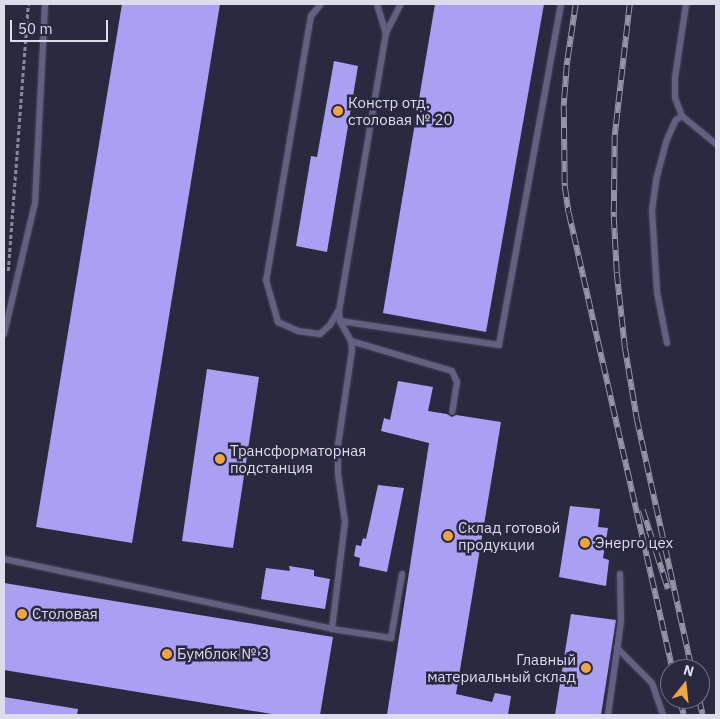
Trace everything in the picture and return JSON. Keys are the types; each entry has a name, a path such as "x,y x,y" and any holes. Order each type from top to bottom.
{"lane":[{"path":"4,334 35,203 45,4"},
{"path":"321,4 311,16 266,280 278,322 298,331 320,334 330,325 339,311"},
{"path":"377,4 386,33"},
{"path":"332,629 345,522 338,474 338,444 352,350 351,340 340,321 339,311 386,33 401,4"},
{"path":"340,321 499,344 561,4"},
{"path":"686,4 675,78 675,98 682,116 716,144"},
{"path":"667,343 657,292 652,210 656,180 666,142 676,120 682,116"},
{"path":"351,340 452,371 457,382 452,412"},
{"path":"4,559 332,629 391,638 402,574"},
{"path":"608,715 621,621 620,574"},
{"path":"617,648 652,683 663,715"}],"path":[{"path":"8,277 28,4"}],"building":[{"path":"122,4 220,4 132,543 36,527"},
{"path":"435,4 544,4 486,332 383,313"},
{"name":"Констр отд. столовая № 20","path":"334,61 358,66 327,252 296,246 311,156 317,157"},
{"name":"Трансформаторная подстанция","path":"207,369 259,377 233,548 182,541"},
{"name":"Склад готовой продукции","path":"398,381 433,387 428,411 447,414 452,417 456,415 501,422 456,694 492,702 495,693 511,696 508,715 387,715 429,443 381,431 384,418 390,420"},
{"path":"378,485 404,488 387,572 359,566 360,558 354,556 356,545 361,546 363,538 366,539"},
{"name":"Энерго цех","path":"570,506 600,509 598,527 608,528 603,558 609,560 606,586 559,577"},
{"path":"289,566 314,570 314,576 330,579 325,609 261,599 266,568 290,571"},
{"name":"Бумблок № 3","path":"4,583 333,637 320,715 278,715 4,670"},
{"name":"Главный материальный склад","path":"571,614 616,620 601,715 555,715"},
{"path":"4,697 78,709 77,715 4,715"}],"railway":[{"path":"576,4 567,65 564,106 565,186 569,213 671,659"},
{"path":"630,4 615,135 614,217 617,273 625,347 637,419 690,659"},
{"path":"643,510 668,589"},
{"path":"682,709 684,715"},
{"path":"702,709 703,715"}],"place":[{"name":"Констр отд. столовая № 20","path":"338,111"},
{"name":"Трансформаторная подстанция","path":"220,459"},
{"name":"Склад готовой продукции","path":"448,536"},
{"name":"Энерго цех","path":"585,543"},
{"name":"Столовая","path":"22,614"},
{"name":"Бумблок № 3","path":"167,654"},
{"name":"Главный материальный склад","path":"586,668"}]}
